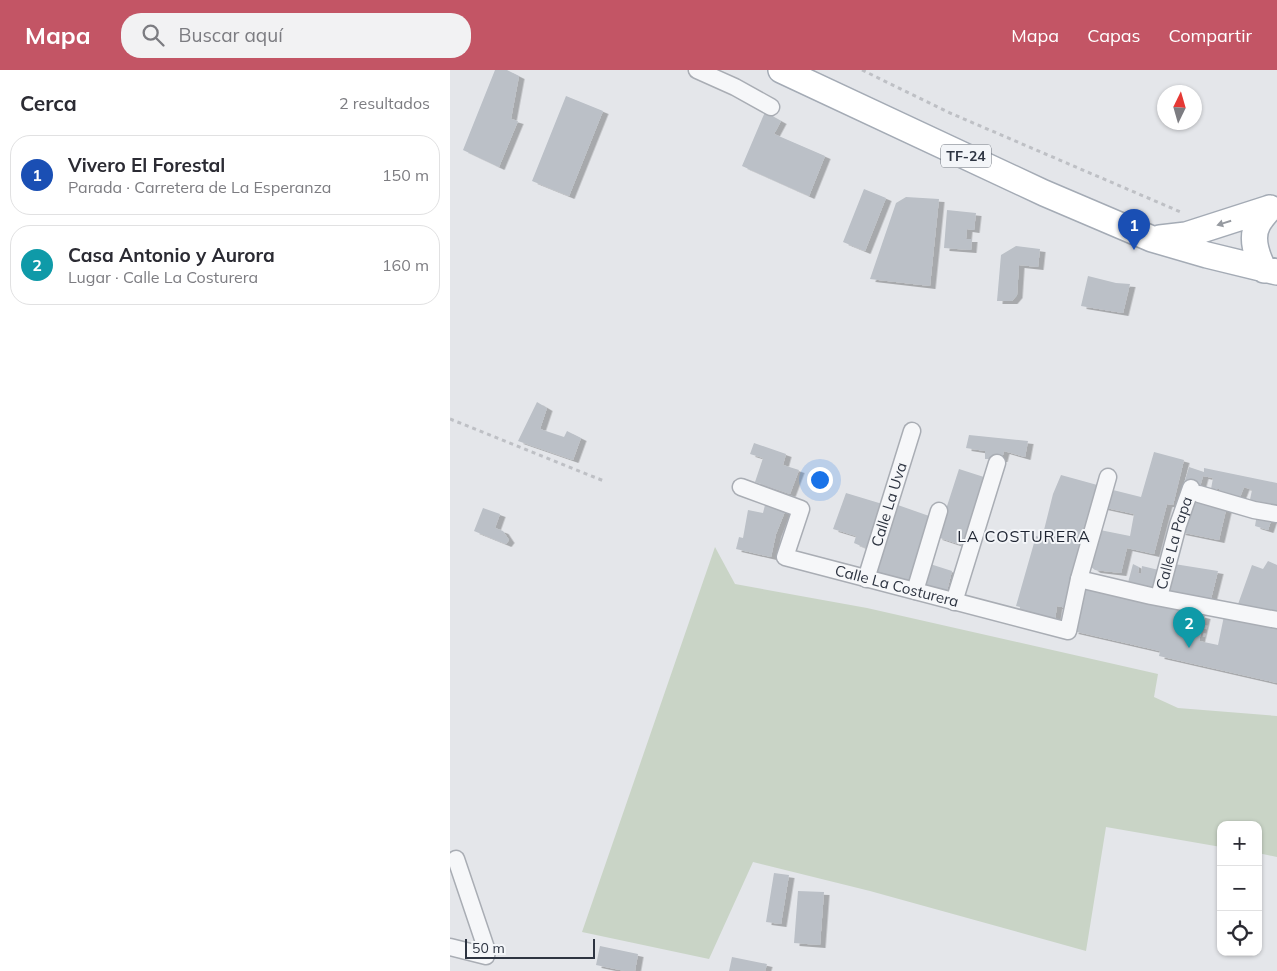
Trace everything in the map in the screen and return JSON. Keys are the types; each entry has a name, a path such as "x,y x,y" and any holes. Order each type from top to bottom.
{"main road":[{"name":"TF-24","path":"781,70 1044,193 1152,239 1270,271"},
{"path":"1152,239 1186,235 1270,208 1257,224 1254,241 1258,259 1270,271"}],"street":[{"path":"697,70 735,87 771,107"},
{"name":"Calle La Uva","path":"866,579 912,431"},
{"path":"954,602 997,463"},
{"name":"Calle La Costurera","path":"741,487 801,509 785,557 1068,631 1079,579 1108,477"},
{"name":"Calle La Papa","path":"1160,598 1178,525 1195,491 1254,510 1277,514"},
{"path":"914,591 939,511"},
{"path":"1079,579 1160,598 1277,620"},
{"path":"450,947 486,956 487,951 456,859"}],"path":[{"path":"862,70 950,113 1150,200"},
{"path":"450,419 604,481"}],"green space":[{"path":"715,547 735,584 867,608 1158,674 1154,697 1178,708 1277,716 1277,857 1262,854 1262,821 1217,821 1217,846 1106,827 1086,951 870,891 753,862 709,959 582,932"}],"building":[{"path":"495,70 507,70 519,76 511,119 518,121 499,167 463,150"},
{"path":"566,96 603,111 569,196 532,181"},
{"path":"765,112 781,121 774,134 825,156 809,196 742,166"},
{"path":"864,189 886,198 865,251 843,242"},
{"path":"906,197 939,199 930,286 870,279 896,203"},
{"path":"947,210 976,213 974,230 967,229 966,239 972,239 971,250 944,248"},
{"path":"1016,246 1040,249 1038,267 1019,265 1017,295 1012,301 997,301 1001,255"},
{"path":"1088,276 1116,283 1130,284 1123,313 1081,306"},
{"path":"537,402 547,408 540,429 564,437 567,431 581,438 573,460 518,441"},
{"path":"969,435 1028,441 1025,457 1004,451 1002,459 985,459 985,451 966,448"},
{"path":"754,443 786,454 783,465 799,470 790,494 755,482 763,458 750,454"},
{"path":"1154,452 1184,460 1173,505 1167,504 1154,554 1127,548 1121,573 1095,570 1087,564 1095,529 1130,536 1134,514 1102,507 1105,488 1141,497"},
{"path":"1189,467 1204,472 1204,468 1277,483 1277,514 1248,509 1252,490 1244,487 1239,500 1220,493 1219,489 1211,489 1213,478 1203,476 1200,487 1184,484"},
{"path":"959,469 987,478 964,546 937,537"},
{"path":"1061,475 1101,486 1066,608 1057,606 1055,620 1018,618 1020,607 1016,606 1036,536 1042,538 1053,494"},
{"path":"846,493 889,506 875,552 854,543 856,536 833,529"},
{"path":"1191,497 1227,506 1219,540 1180,532"},
{"path":"895,504 932,517 911,586 873,578"},
{"path":"765,505 786,509 776,534 771,557 736,549 739,537 743,538 748,510 763,513"},
{"path":"483,508 500,514 495,528 503,531 509,540 506,544 474,531"},
{"path":"1257,514 1272,518 1268,530 1255,526"},
{"path":"1268,561 1277,565 1277,616 1237,607 1252,565 1263,569"},
{"path":"927,563 952,571 947,591 921,584"},
{"path":"1168,563 1218,571 1209,607 1159,597"},
{"path":"1133,564 1139,567 1138,573 1141,574 1142,566 1163,571 1157,589 1126,590"},
{"path":"1084,588 1205,616 1199,641 1218,645 1224,616 1277,626 1277,683 1159,656 1160,651 1073,631"},
{"path":"774,873 789,875 781,924 766,922"},
{"path":"798,891 824,892 820,945 794,943"},
{"path":"600,946 638,954 635,971 625,971 596,965"},
{"path":"732,957 767,964 765,971 729,971"}],"place":[{"name":"Vivero El Forestal","path":"1134,250"},
{"name":"Casa Antonio y Aurora","path":"1189,648"}],"district":[{"name":"LA COSTURERA","path":"1024,536"}]}
